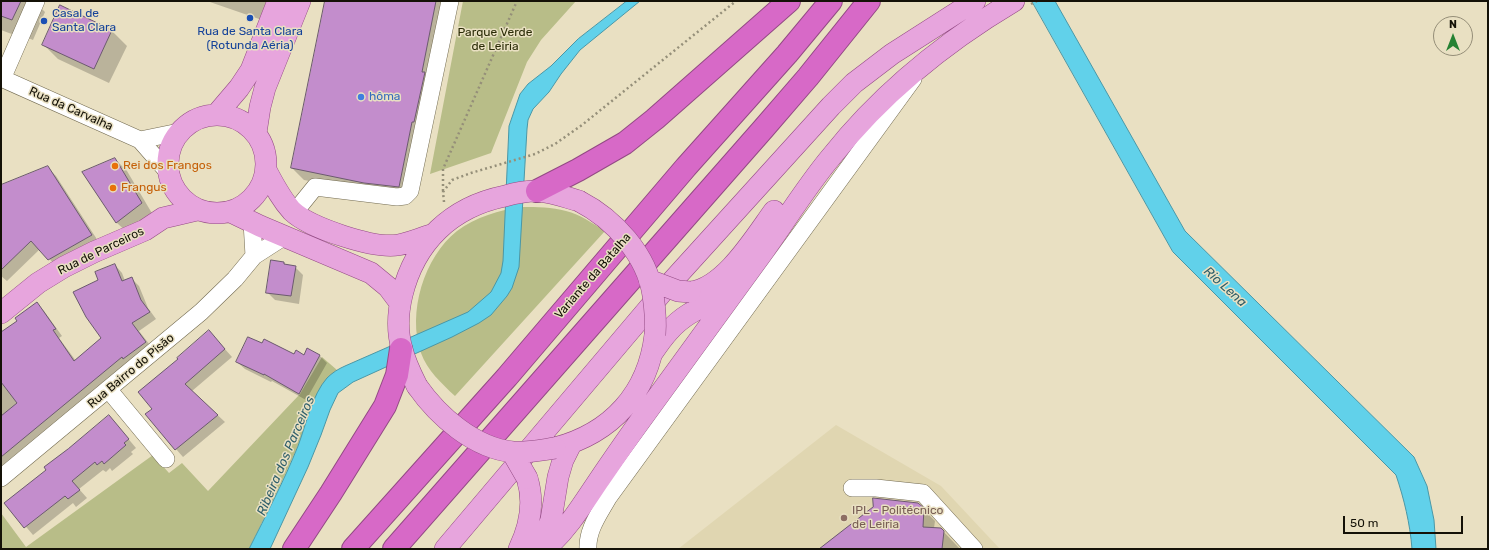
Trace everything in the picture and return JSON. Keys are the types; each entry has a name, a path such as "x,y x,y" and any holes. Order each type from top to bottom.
{"highway":[{"path":"537,191 625,143 655,119 789,1"},
{"name":"Variante da Batalha","path":"353,549 507,377 686,167 787,54 831,1"},
{"path":"394,549 784,105 869,1"},
{"path":"294,549 385,406 397,375 401,349"}],"main road":[{"path":"216,115 240,88 250,70 278,1"},
{"path":"256,133 265,88 300,1"},
{"path":"445,549 665,289 831,106 869,71 892,54 975,1"},
{"path":"545,549 560,535 576,515 622,446 810,184 832,156 876,107 924,63 1008,4"},
{"path":"649,280 678,291 690,292 703,290 723,277 758,234 799,177 845,121 889,76 955,14"},
{"path":"163,218 170,179 168,156 173,140 179,132 193,121 206,116 216,115 234,117 246,124 256,133 262,144 266,157 266,170 262,184 255,196 232,212 220,214 197,210 187,204 178,195 170,179"},
{"path":"266,170 283,201 294,213 328,230 350,238 381,246 398,245 440,228 465,210 488,200 512,194 537,191 552,193 579,201 589,206 606,219 622,235 640,259 653,294 656,322 654,344 646,372 623,409 598,430 563,446 527,452 512,452 480,442 451,424 428,402 417,386 401,349 399,317 400,303 411,270 417,257 440,228"},
{"name":"Rua de Parceiros","path":"1,313 38,283 64,267 138,233 163,218 197,210"},
{"path":"232,212 371,273 388,287 400,303"},
{"path":"654,344 676,323 690,313 713,302 742,280"},
{"path":"540,549 551,520 558,477 563,460 563,446"},
{"path":"512,452 527,478 531,490 532,504 527,531 519,549"}],"street":[{"path":"1,78 36,1"},
{"path":"294,213 315,187 397,197 404,196 410,191 450,1"},
{"path":"588,549 587,541 592,525 608,498 924,63"},
{"name":"Rua da Carvalha","path":"1,78 140,140 170,179"},
{"path":"140,140 179,132"},
{"path":"252,222 254,256"},
{"name":"Rua Bairro do Pisão","path":"1,478 201,312 235,279 254,256 285,236"},
{"path":"108,389 166,459"},
{"path":"852,488 876,488 923,493 974,549"}],"path":[{"path":"440,228 443,169 517,1"},
{"path":"443,192 452,180 535,154 555,144 582,125 736,1"}],"shaded area":[{"name":"IPL - Politécnico de Leiria","path":"836,425 941,486 1000,549 678,549"}],"green space":[{"name":"Parque Verde de Leiria","path":"463,1 576,1 541,40 527,62 491,153 430,174"},
{"path":"522,207 550,208 571,212 605,231 455,396 440,382 427,365 421,353 417,337 416,321 418,304 421,287 427,270 435,255 445,242 464,226 488,215"},
{"path":"322,357 337,370 321,387 316,397 291,461 249,549 1,549 1,513 26,547 153,455 169,473 182,463 208,491 300,394"}],"water":[{"path":"627,1 640,1 580,50 549,92 533,109 528,120 519,267 512,288 507,296 491,315 479,323 452,337 353,382 338,393 308,467 270,549 249,549 293,459 317,393 327,378 342,367 468,312 491,292 501,273 503,261 509,126 520,94 528,84 551,66 578,39"},
{"name":"Rio Lena","path":"1032,1 1055,1 1185,231 1414,457 1427,486 1434,520 1436,549 1412,549 1406,511 1396,475 1173,252"}],"building":[{"path":"1,1 21,1 12,20 1,16"},
{"name":"hôma","path":"325,1 436,1 422,72 425,72 414,122 412,122 399,187 364,183 291,168"},
{"path":"60,5 112,30 94,69 42,45"},
{"name":"Frangus","path":"115,158 142,203 116,223 82,172"},
{"path":"48,166 92,235 48,260 31,241 1,270 1,185"},
{"path":"271,260 296,266 291,296 266,293"},
{"path":"115,264 122,281 132,277 141,300 150,312 132,323 146,342 123,359 122,357 1,457 1,416 17,403 1,382 1,332 17,321 15,318 37,302 56,329 53,330 74,361 101,338 86,317 73,292 98,280 95,272"},
{"path":"209,330 225,349 185,384 218,415 175,450 145,414 152,409 138,392 178,359 177,358"},
{"path":"248,337 262,343 264,339 294,354 296,350 304,355 307,348 320,355 299,394 264,374 236,362"},
{"path":"109,415 129,439 124,443 126,445 104,464 102,461 97,465 95,462 72,481 80,490 68,499 65,496 24,528 4,503 46,470 44,467"},
{"path":"873,498 918,503 924,508 923,527 941,528 944,531 942,549 819,549 873,507"}],"place":[{"name":"Rua de Santa Clara (Rotunda Aéria)","path":"250,18"},
{"name":"Casal de Santa Clara","path":"44,21"},
{"name":"hôma","path":"361,97"},
{"name":"Rei dos Frangos","path":"115,166"},
{"name":"Frangus","path":"113,188"},
{"name":"IPL - Politécnico de Leiria","path":"844,518"}],"water label":[{"name":"Ribeira dos Parceiros","path":"286,456"}]}
